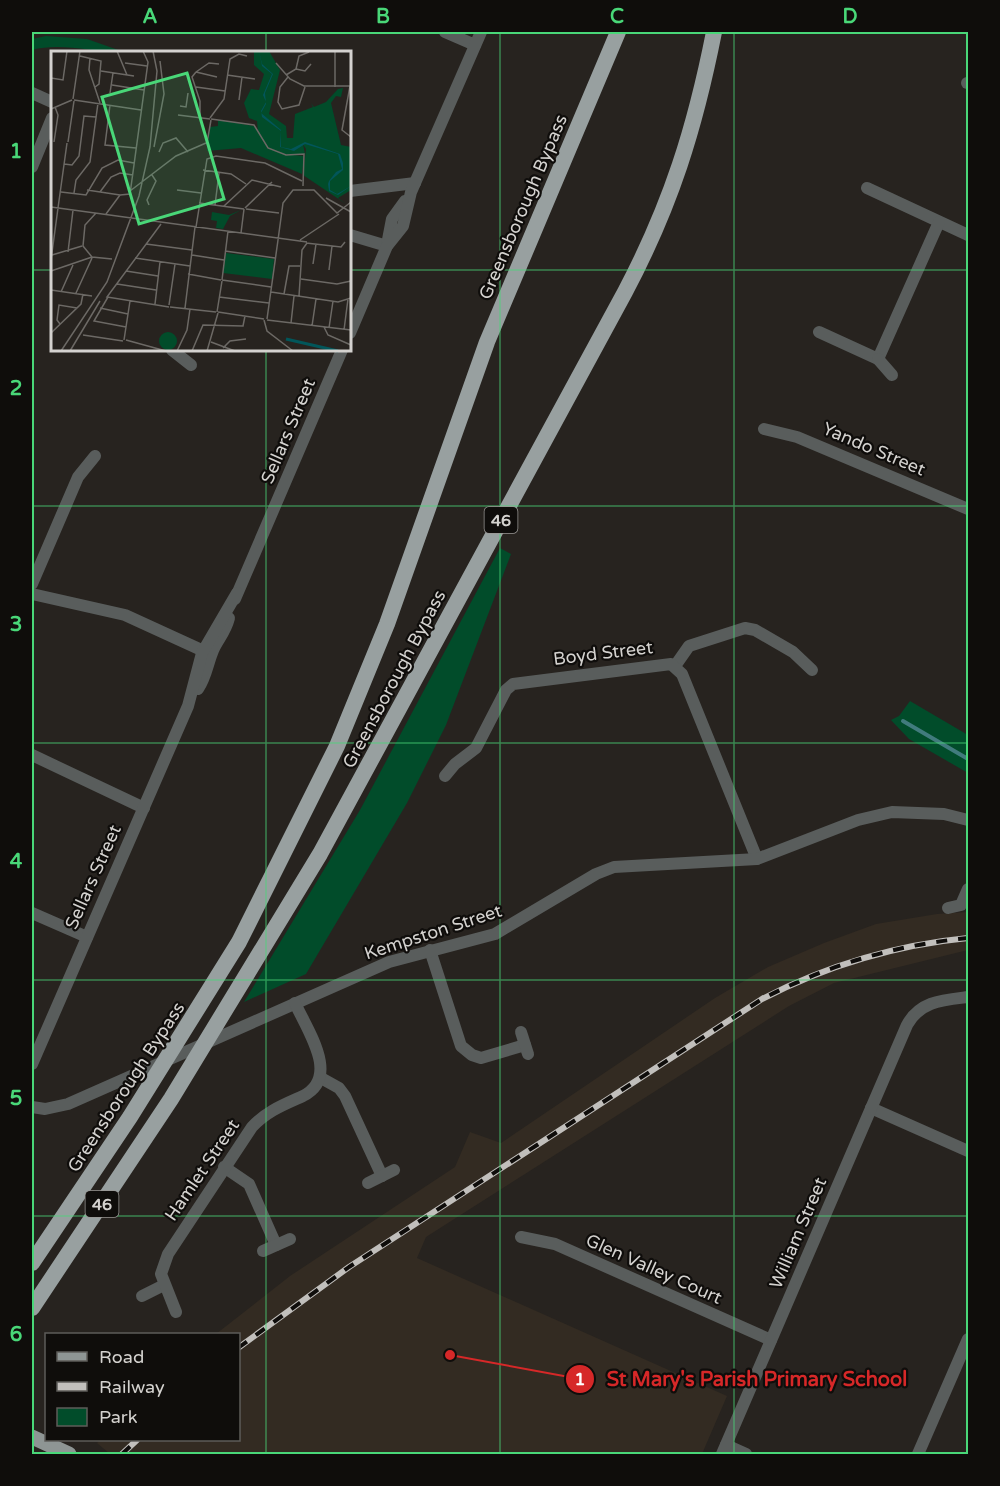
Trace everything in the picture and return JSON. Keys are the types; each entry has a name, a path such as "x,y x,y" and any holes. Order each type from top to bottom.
{"highway":[{"name":"Greensborough Bypass","path":"32,1263 130,1117 202,1004 278,868 350,717 399,592 469,388 618,32"},
{"name":"Greensborough Bypass","path":"32,1308 171,1098 308,874 376,754 639,264 683,160 714,32"}],"main road":[{"path":"32,1437 69,1455"}],"street":[{"path":"446,32 475,45"},
{"path":"351,331 385,250 403,226 413,188 481,32"},
{"path":"32,93 51,102"},
{"path":"32,167 51,120"},
{"path":"351,191 413,188"},
{"path":"867,188 969,235"},
{"path":"879,359 939,222"},
{"path":"351,235 385,250"},
{"path":"819,332 879,359 892,375"},
{"path":"173,351 191,364"},
{"name":"Sellars Street","path":"32,1064 188,706 207,674 207,650 224,635 237,593 342,351"},
{"name":"Yando Street","path":"764,429 797,437 969,509"},
{"path":"32,584 78,477 95,456"},
{"path":"32,594 125,615 207,650"},
{"path":"675,666 689,646 745,628 755,630 793,652 812,670"},
{"name":"Boyd Street","path":"445,776 455,764 476,748 502,698 513,684 666,663 675,666 682,674 757,859"},
{"path":"32,755 145,804"},
{"name":"Kempston Street","path":"32,1116 48,1116 68,1104 389,962 507,929 596,874 614,867 757,859 878,814 906,811 969,818"},
{"path":"948,908 965,905 969,889"},
{"path":"32,913 87,938"},
{"path":"430,950 465,1051 482,1058 527,1049 521,1032"},
{"name":"William Street","path":"724,1450 907,1025 915,1013 928,1004 969,997"},
{"path":"295,1003 320,1060 321,1078 342,1091 382,1176"},
{"name":"Hamlet Street","path":"176,1312 160,1273 163,1261 245,1135 260,1118 279,1105 311,1091 321,1078"},
{"name":"Kempston Street","path":"32,1107 45,1109 68,1104"},
{"path":"871,1107 969,1151"},
{"path":"224,1167 249,1184 276,1245"},
{"path":"368,1183 394,1170"},
{"name":"Glen Valley Court","path":"521,1237 555,1244 771,1340"},
{"path":"263,1251 290,1239"},
{"path":"142,1296 164,1285"},
{"path":"918,1455 969,1339"},
{"path":"724,1450 746,1455"}],"shaded area":[{"path":"968,912 968,950 834,983 789,1006 426,1237 417,1258 727,1396 702,1454 110,1454 97,1443 100,1441 240,1441 240,1333 217,1333 290,1276 455,1167 470,1132 501,1143 715,998 768,967 876,924 937,914"}],"green space":[{"path":"46,36 87,39 121,51 66,47 32,50 32,39"},
{"path":"500,548 511,554 446,725 407,803 306,974 244,1002 360,810"},
{"path":"910,701 968,735 968,773 909,739 891,720 899,716"}],"waterway":[{"path":"903,721 968,759"}],"railway":[{"path":"240,1347 349,1267 762,999 812,976 862,958 914,946 968,938"},
{"path":"122,1454 136,1441"}],"place":[{"name":"St Mary's Parish Primary School","path":"450,1355"}]}
